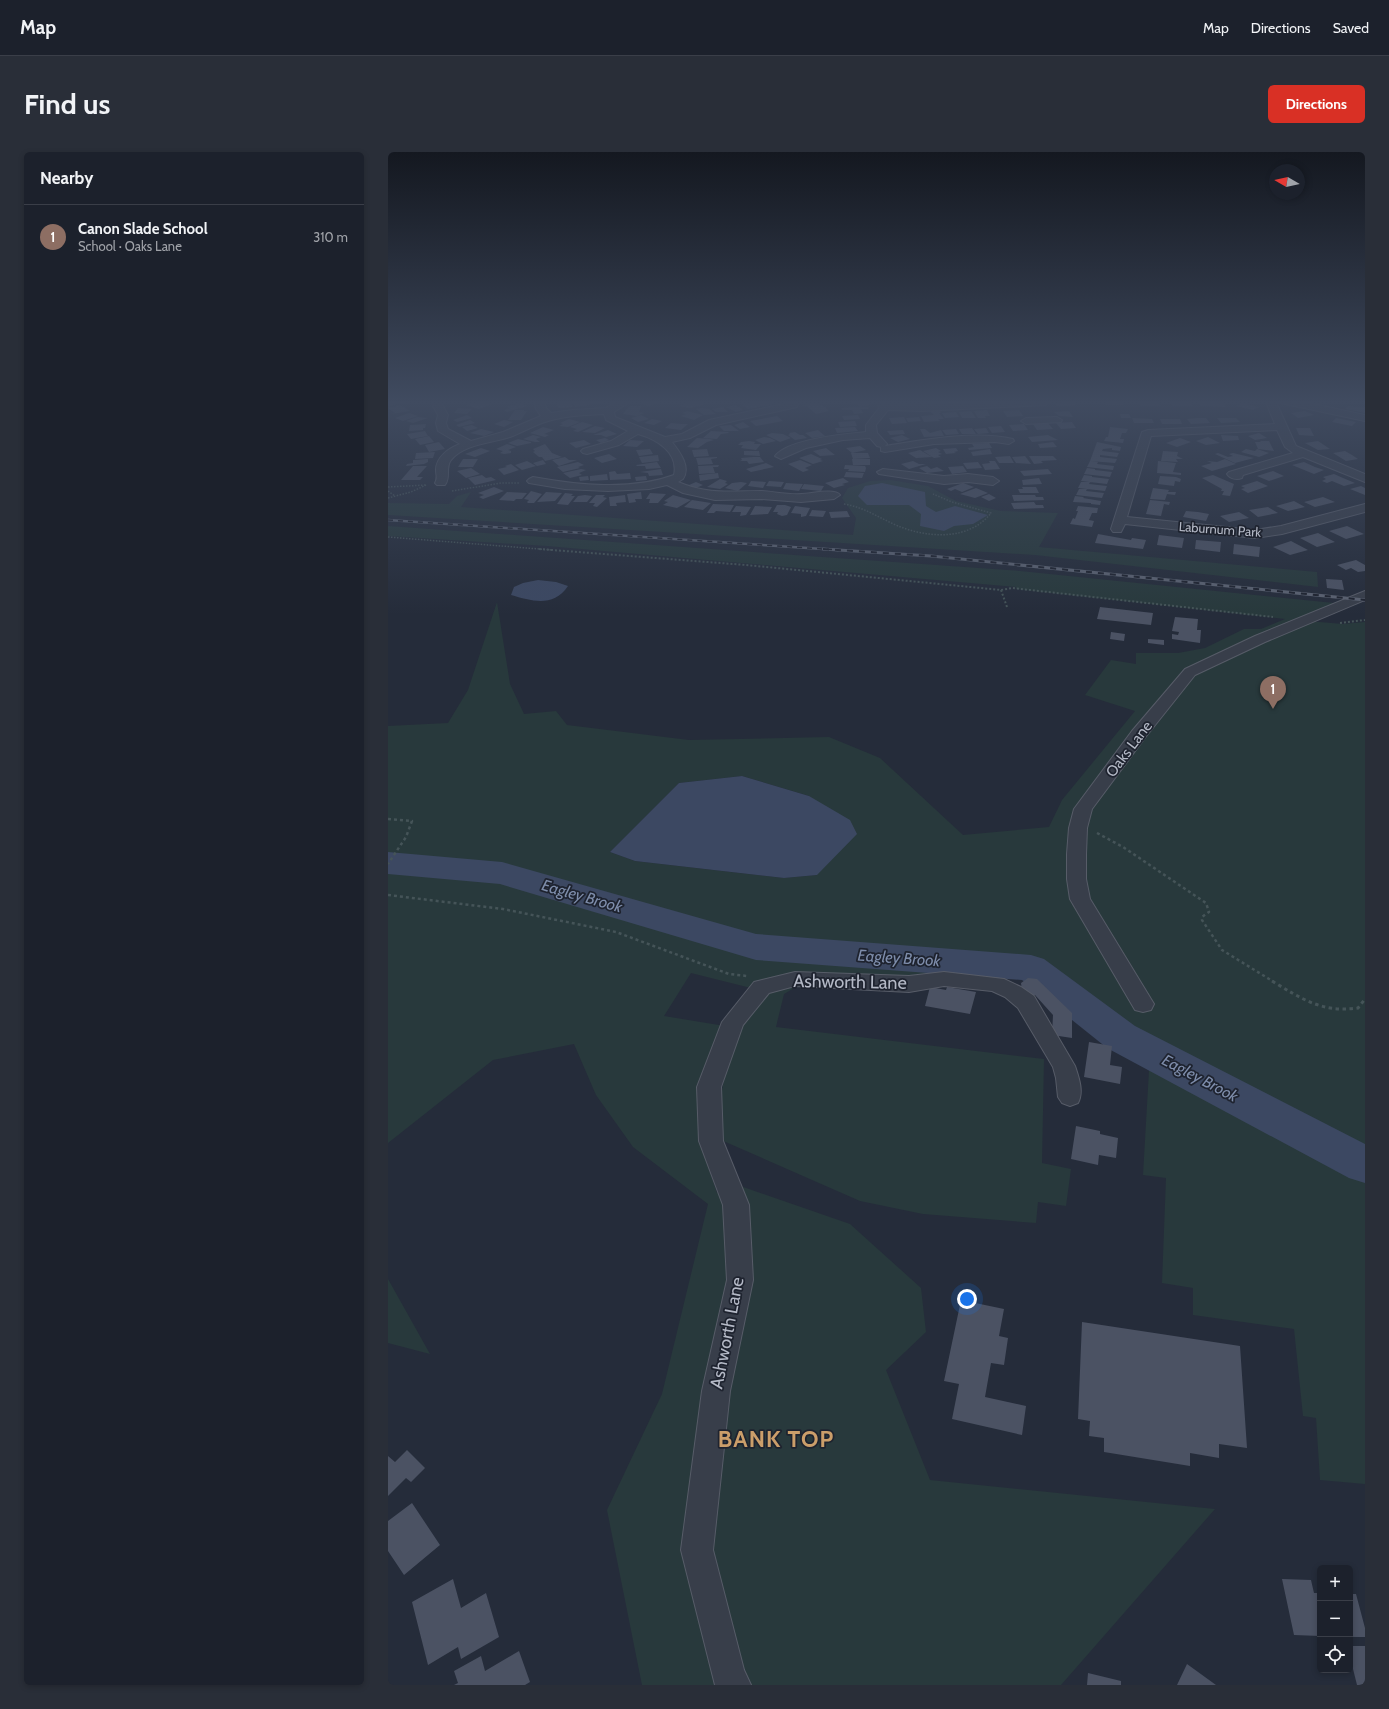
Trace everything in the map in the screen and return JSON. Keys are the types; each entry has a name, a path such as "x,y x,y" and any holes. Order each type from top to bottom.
{"street":[{"path":"426,485 444,484 441,472"},
{"path":"531,480 597,488 669,482 679,477 681,472"},
{"path":"883,472 882,475 915,475 944,480 968,478 997,485 1005,476"},
{"name":"Laburnum Park","path":"1134,472 1118,524 1255,534 1282,530 1365,508"},
{"path":"1238,476 1233,474 1241,472"},
{"path":"1349,472 1365,478"},
{"path":"669,482 687,490 715,496 762,495 801,498 830,498"},
{"name":"Oaks Lane","path":"1143,1004 1080,899 1076,887 1079,824 1083,809 1138,735 1190,672 1260,639 1365,595"},
{"name":"Ashworth Lane","path":"734,1685 729,1678 698,1550 716,1391 740,1280 736,1205 711,1141 709,1088 733,1022 762,987 795,979 909,984 944,979 996,984 1013,992 1026,1002 1064,1066 1068,1078 1070,1097"}],"path":[{"path":"444,484 445,490 451,491 531,480"},
{"path":"388,487 426,485"},
{"path":"388,498 411,492 426,485"},
{"path":"388,491 393,493 395,496"},
{"path":"830,498 854,505 904,528 945,535 971,530 986,522 990,513 952,502 933,494"},
{"path":"388,537 738,564 1001,590 1012,588 1305,621"},
{"path":"1001,590 1008,607"},
{"path":"388,819 412,821 406,836 388,864"},
{"path":"1079,824 1123,847 1206,903 1209,912 1202,917 1202,920 1222,950 1306,1002 1316,1006 1349,1010 1358,1008 1365,999"},
{"path":"388,895 503,909 616,932 729,974 755,978 762,987"}],"shaded area":[{"path":"890,480 928,486 956,501 1001,511 1058,513 1039,547 1317,572 1318,587 1035,555 388,515 388,503 449,504 457,496 471,492 461,507 853,535 856,518 842,498 848,488 870,481"},
{"path":"388,526 1020,571 1334,603 1296,620 1343,624 1365,622 1365,1160 1163,1060 1365,1171 1365,1484 1320,1480 1316,1418 1303,1416 1294,1329 1193,1315 1193,1288 1162,1283 1166,1178 1143,1175 1150,1053 1121,1037 1031,968 980,964 909,984 795,979 762,987 747,987 691,973 664,1016 725,1026 701,1092 701,1145 717,1193 726,1181 850,1224 921,1288 926,1332 886,1370 930,1480 1215,1509 1061,1685 642,1685 607,1510 662,1394 708,1204 633,1147 596,1095 574,1044 493,1060 388,1143 388,865 484,871 388,861 388,726 448,723 468,690 497,602 510,684 524,714 556,711 567,725 689,740 829,737 880,758 963,835 1049,827 1062,800 1135,711 1085,695 1111,660 1136,664 1136,653 1178,653 1205,648 1244,629 1261,629 1285,619 1016,589 1016,587 547,546 388,536","holes":["742,776 809,796 817,875 784,878 635,861 610,852 679,783"]},
{"path":"801,984 784,994 776,1027 1044,1059 1042,1163 1071,1169 1066,1206 1038,1202 1036,1223 923,1214 860,1201 721,1140 720,1108 723,1083 735,1043 747,1017 760,993"},
{"path":"388,1279 430,1354 388,1343"}],"water":[{"path":"882,483 925,492 926,506 936,512 955,506 988,515 973,524 954,526 944,531 920,526 921,514 909,505 867,505 858,496 865,486"},
{"path":"538,580 556,582 568,586 556,598 549,600 534,601 511,595 514,587 523,583"},
{"path":"742,776 809,796 850,820 857,834 817,875 784,878 635,861 610,852 679,783"}],"building":[{"path":"408,472 422,472 417,477 423,477 420,480 401,480"},
{"path":"458,472 476,472 480,474 466,478"},
{"path":"501,472 514,472 504,475"},
{"path":"582,472 579,473 582,475 570,478 563,473"},
{"path":"609,472 615,472 617,474 630,473 631,479 610,480"},
{"path":"640,472 662,472 663,475 649,476 648,473"},
{"path":"699,472 715,472 715,473 699,474"},
{"path":"846,472 864,473 862,478 844,477"},
{"path":"925,472 939,472 927,473"},
{"path":"951,472 967,472 952,474"},
{"path":"1020,472 1050,472 1052,474 1024,476"},
{"path":"1085,472 1112,472 1110,477 1084,474"},
{"path":"1157,472 1173,472 1181,473 1181,475 1157,473"},
{"path":"1274,472 1284,476 1269,481 1257,476"},
{"path":"1308,472 1320,472 1314,474"},
{"path":"718,473 719,478 700,481 699,475"},
{"path":"607,474 608,480 590,481 590,476"},
{"path":"1334,474 1355,483 1344,486 1332,481 1327,483 1322,481 1326,479 1323,477"},
{"path":"482,475 486,478 491,477 496,480 475,485 468,478"},
{"path":"1084,475 1109,479 1107,484 1081,481"},
{"path":"1213,475 1234,484 1230,496 1222,495 1224,491 1221,491 1222,489 1202,478"},
{"path":"588,476 589,480 580,481 579,477"},
{"path":"646,476 647,480 636,481 635,477"},
{"path":"1160,476 1176,477 1181,479 1180,482 1175,481 1174,486 1158,484"},
{"path":"843,478 849,482 842,484 845,485 834,488 825,483"},
{"path":"1039,478 1042,484 1023,485 1022,480"},
{"path":"720,479 727,481 725,483 728,484 720,489 707,487"},
{"path":"751,481 766,482 763,488 748,486"},
{"path":"769,481 784,482 781,487 766,486"},
{"path":"1257,481 1268,486 1248,493 1241,489 1245,488 1241,486"},
{"path":"696,482 703,485 696,488 689,485"},
{"path":"1081,482 1090,482 1089,484 1107,486 1105,491 1078,488"},
{"path":"732,483 747,483 738,491 725,488"},
{"path":"786,483 803,484 799,491 783,489"},
{"path":"963,483 974,487 962,492 955,489 951,491 947,489"},
{"path":"804,484 824,486 821,491 801,489"},
{"path":"1361,486 1365,488 1365,495 1350,489"},
{"path":"494,487 504,491 483,499 479,497 484,495 478,493"},
{"path":"1022,487 1036,487 1039,493 1020,493 1018,489 1023,489"},
{"path":"976,488 988,493 975,498 960,494"},
{"path":"1153,488 1169,490 1168,492 1176,492 1175,495 1167,494 1165,500 1150,499"},
{"path":"1079,489 1087,489 1086,491 1104,493 1102,498 1076,495"},
{"path":"531,491 542,494 534,503 528,503 527,502 529,500 524,499"},
{"path":"507,492 527,493 522,499 516,499 514,501 499,500"},
{"path":"546,492 562,493 555,501 537,502"},
{"path":"641,492 642,499 635,499 636,502 629,503 627,494"},
{"path":"565,493 573,494 571,496 575,496 568,505 557,504"},
{"path":"650,493 666,494 658,503 649,503 650,499 646,499"},
{"path":"989,494 996,498 989,501 981,497"},
{"path":"596,495 605,495 603,497 607,498 597,507 593,506 595,503 589,503"},
{"path":"625,495 626,502 616,503 617,506 610,506 609,497"},
{"path":"673,495 691,500 677,508 663,505 668,502 664,501"},
{"path":"1012,495 1035,495 1036,497 1043,497 1044,500 1014,501"},
{"path":"578,496 592,496 587,502 573,502"},
{"path":"1075,496 1101,501 1100,505 1073,502"},
{"path":"1323,497 1335,502 1315,507 1304,502"},
{"path":"692,500 711,503 703,510 684,507"},
{"path":"1150,500 1170,502 1169,505 1164,504 1161,516 1146,514"},
{"path":"1294,501 1305,507 1288,511 1276,506"},
{"path":"1034,502 1036,505 1043,505 1044,508 1014,509 1011,503"},
{"path":"713,504 734,505 730,512 716,511 714,513 707,513"},
{"path":"777,505 791,507 787,515 782,516 777,514 778,512 773,512"},
{"path":"736,506 751,507 746,515 740,516 741,512 732,512"},
{"path":"755,506 772,507 768,514 750,515"},
{"path":"795,506 810,508 806,516 801,517 801,514 791,513"},
{"path":"1078,506 1098,508 1097,513 1092,513 1089,520 1094,521 1092,527 1070,524 1073,518 1075,519"},
{"path":"1268,507 1278,513 1258,517 1249,510"},
{"path":"812,510 826,511 823,517 809,516"},
{"path":"847,511 850,517 831,518 829,512"},
{"path":"1186,511 1209,514 1206,521 1183,517"},
{"path":"1239,512 1249,518 1229,522 1220,516"},
{"path":"1347,526 1364,534 1346,539 1329,531"},
{"path":"1318,533 1335,542 1317,547 1300,538"},
{"path":"1098,534 1131,540 1132,538 1146,540 1143,549 1095,543"},
{"path":"1159,535 1184,538 1182,548 1157,545"},
{"path":"1196,540 1221,542 1220,552 1195,549"},
{"path":"1291,541 1308,550 1290,555 1273,547"},
{"path":"1234,544 1260,547 1259,557 1233,554"},
{"path":"1356,560 1365,565 1365,571 1358,572 1351,568 1346,570 1337,565"},
{"path":"1326,579 1342,580 1344,590 1327,588"},
{"path":"1100,607 1153,613 1151,625 1097,619"},
{"path":"1175,617 1198,619 1197,630 1201,630 1200,643 1172,639 1172,634 1178,635 1179,632 1172,631"},
{"path":"1111,632 1125,634 1124,641 1110,639"},
{"path":"1148,639 1164,640 1164,645 1148,643"},
{"path":"1028,978 1037,979 1072,1013 1072,1038 1052,1035 1053,1015 1035,995 1028,995 1022,991 1021,983"},
{"path":"930,987 946,990 947,987 976,992 970,1014 925,1006"},
{"path":"1089,1042 1112,1046 1110,1065 1122,1067 1120,1084 1084,1077"},
{"path":"1076,1126 1100,1131 1100,1134 1118,1138 1116,1158 1099,1155 1098,1165 1071,1159"},
{"path":"961,1300 1004,1309 999,1336 1008,1338 1004,1365 991,1363 985,1397 1026,1406 1022,1435 952,1419 959,1384 944,1381"},
{"path":"1082,1322 1240,1346 1247,1448 1219,1444 1219,1458 1190,1453 1190,1466 1104,1452 1104,1438 1089,1436 1090,1421 1078,1419"},
{"path":"407,1450 425,1468 411,1482 406,1478 388,1496 388,1456 395,1462"},
{"path":"412,1503 440,1545 404,1575 388,1551 388,1521"},
{"path":"453,1579 461,1608 486,1593 499,1637 461,1659 458,1647 428,1665 412,1602"},
{"path":"1282,1579 1311,1580 1314,1593 1317,1593 1317,1636 1294,1635"},
{"path":"1353,1594 1356,1594 1365,1628 1365,1637 1353,1637"},
{"path":"1353,1646 1365,1646 1365,1685 1357,1685 1353,1669"},
{"path":"519,1651 530,1682 525,1685 454,1685 458,1683 454,1671 481,1656 485,1671"},
{"path":"1187,1664 1216,1685 1177,1685"},
{"path":"1088,1673 1121,1681 1121,1685 1087,1685"}],"waterway":[{"name":"Eagley Brook","path":"388,863 502,873 756,947 1031,968 1121,1037 1365,1165"}],"railway":[{"path":"388,520 823,549"},
{"path":"823,549 931,556 1365,600"},
{"path":"823,549 838,550"}],"place":[{"name":"Canon Slade School","path":"1273,709"}],"district":[{"name":"BANK TOP","path":"776,1439"}]}
